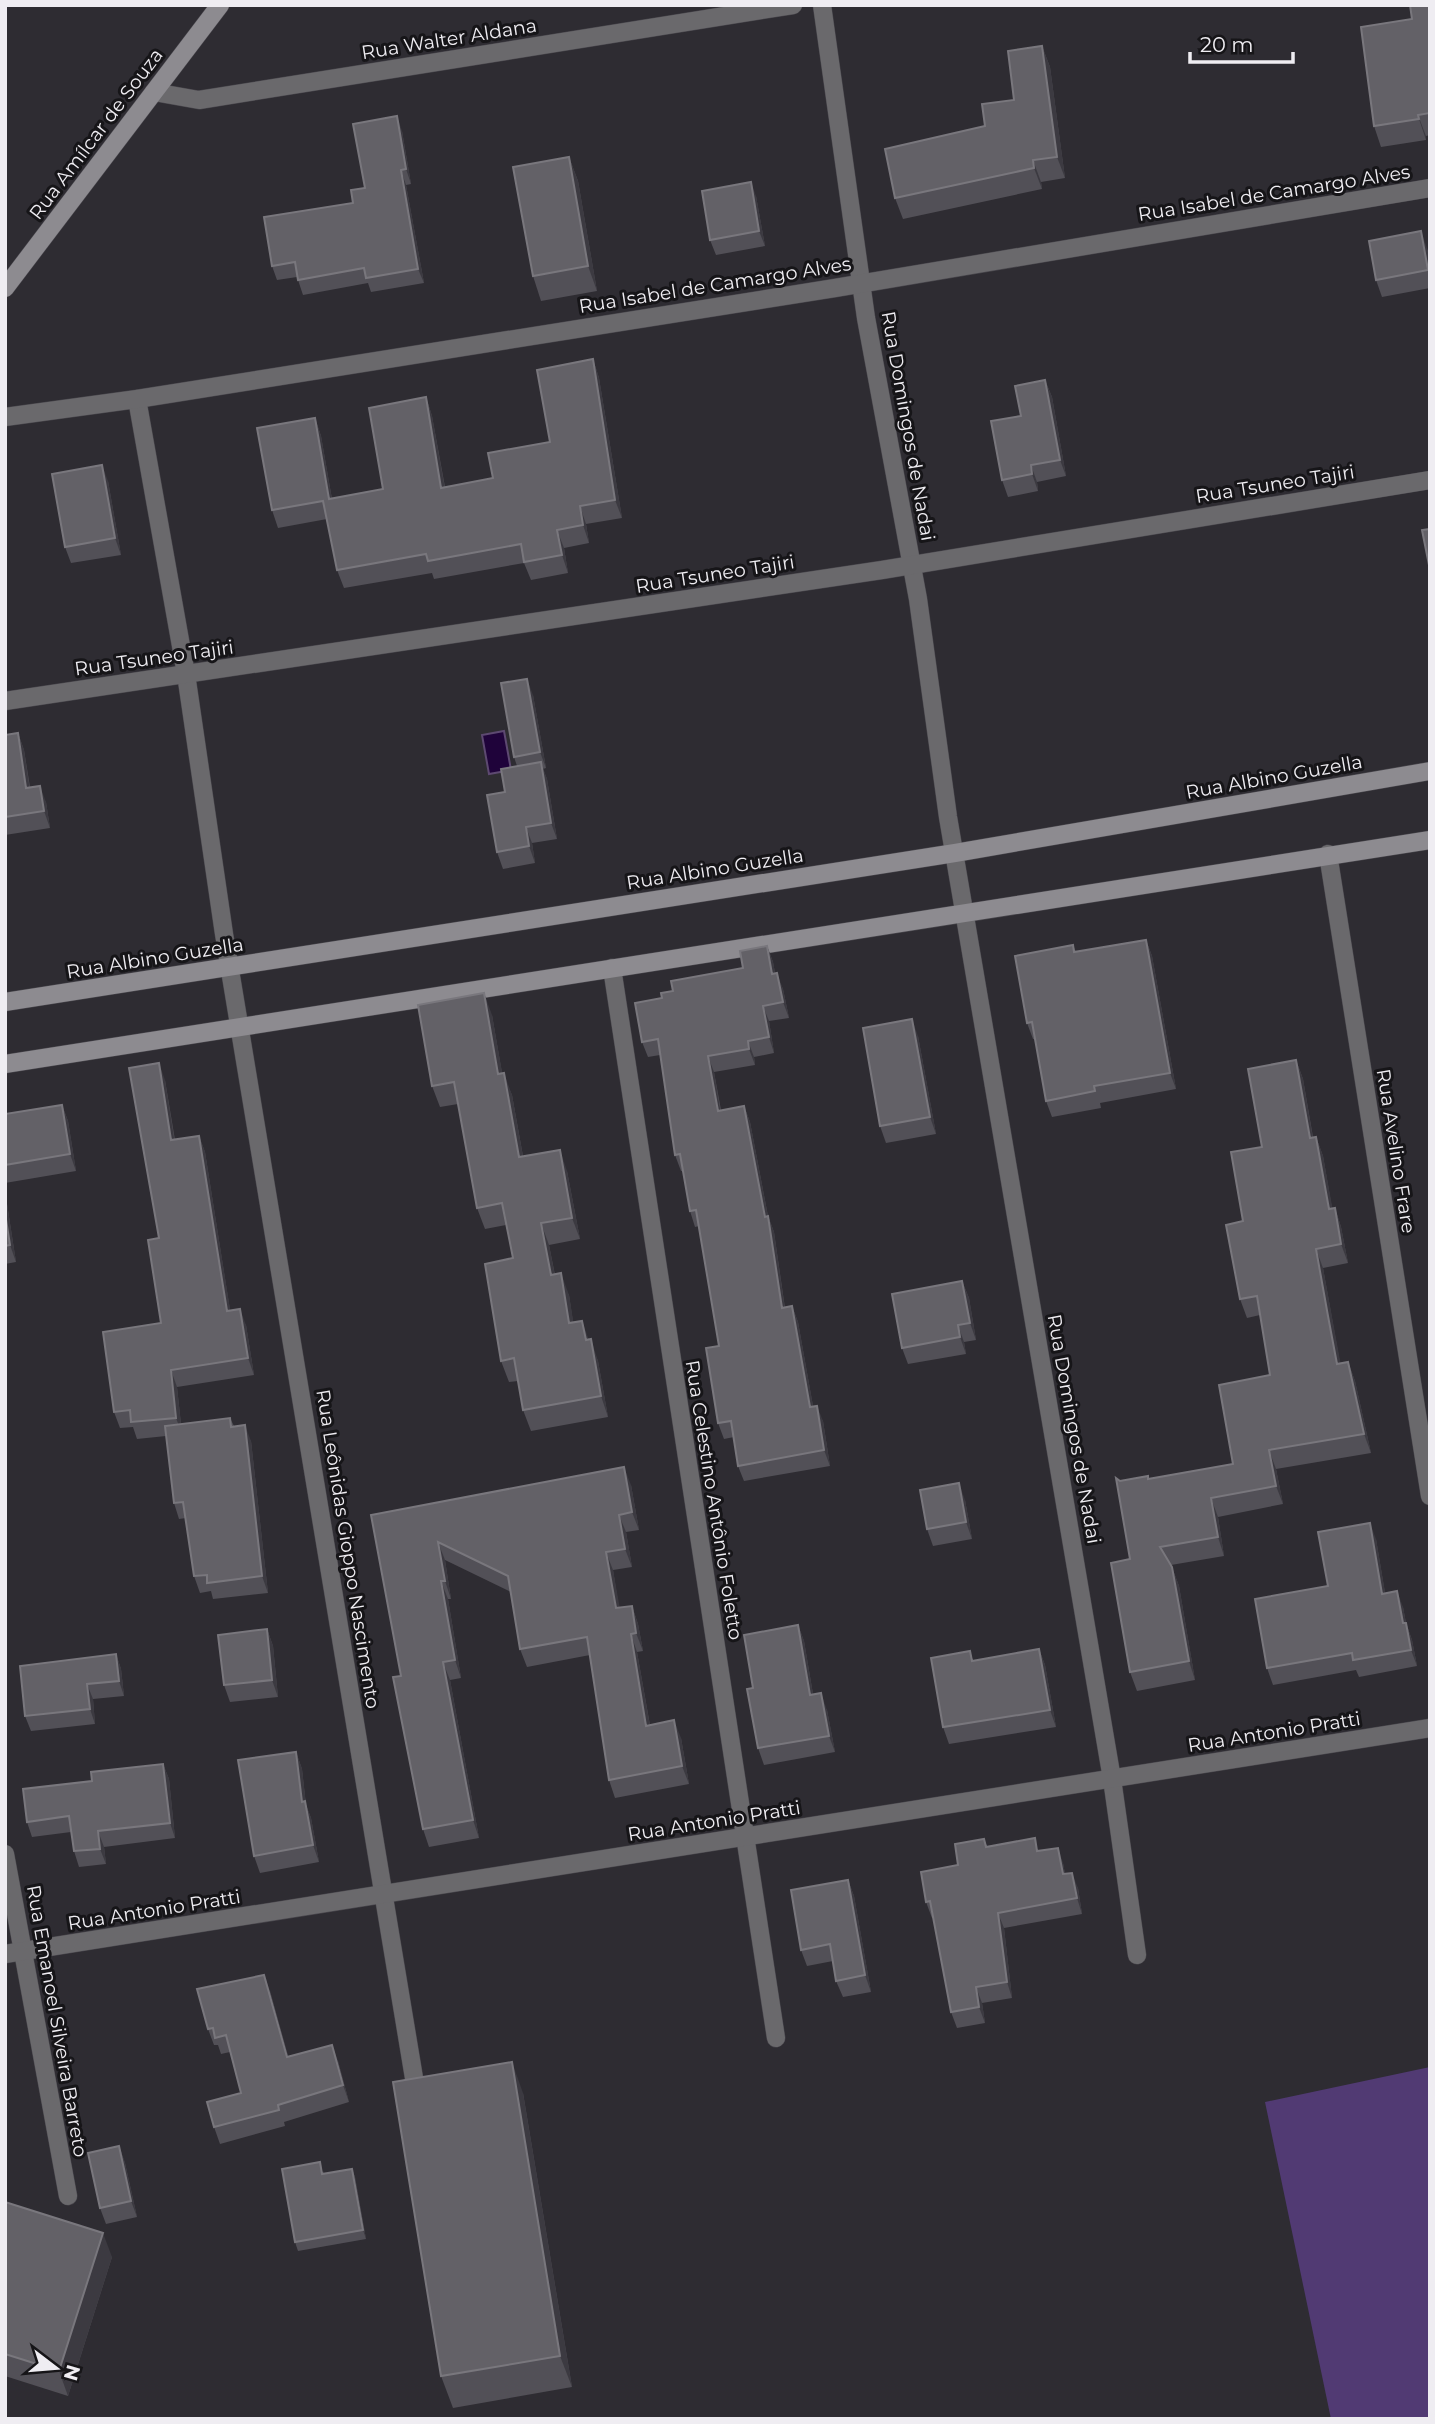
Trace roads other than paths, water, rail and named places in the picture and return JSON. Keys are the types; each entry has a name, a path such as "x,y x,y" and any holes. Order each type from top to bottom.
{"street":[{"name":"Rua Amílcar de Souza","path":"5,288 220,5"},
{"name":"Rua Walter Aldana","path":"154,92 199,100 793,5"},
{"name":"Rua Domingos de Nadai","path":"822,5 862,282 911,565 954,853 1112,1779 1137,1955"},
{"name":"Rua Isabel de Camargo Alves","path":"5,417 137,399 1430,188"},
{"name":"Rua Leônidas Gioppo Nascimento","path":"137,399 186,674 230,968 414,2078"},
{"name":"Rua Tsuneo Tajiri","path":"5,701 911,565 1430,480"},
{"name":"Rua Albino Guzella","path":"5,1002 954,853 1430,771"},
{"path":"5,1064 1430,840"},
{"name":"Rua Avelino Frare","path":"1328,854 1430,1496"},
{"name":"Rua Celestino Antônio Foletto","path":"612,968 776,2038"},
{"name":"Rua Antonio Pratti","path":"13,1953 1430,1728"},
{"name":"Rua Emanoel Silveira Barreto","path":"5,1854 13,1953 68,2196"}]}
